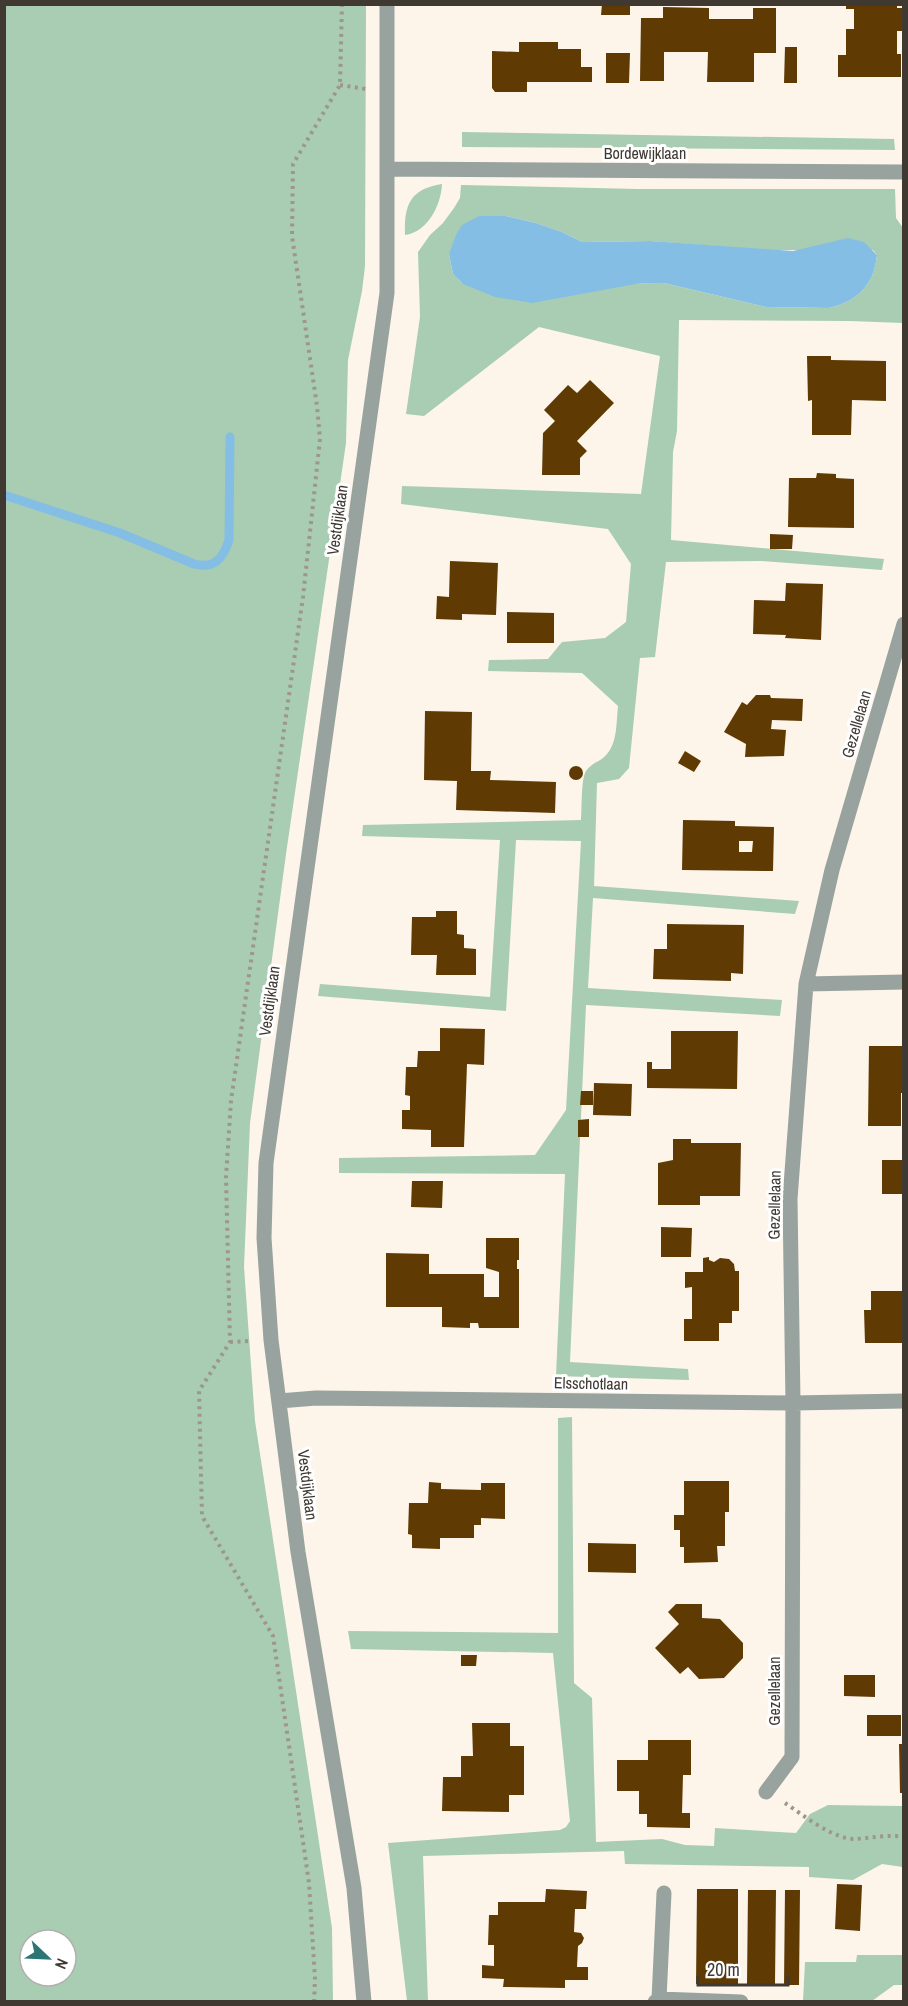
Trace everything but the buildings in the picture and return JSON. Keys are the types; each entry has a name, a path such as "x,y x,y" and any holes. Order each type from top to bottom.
{"street":[{"name":"Vestdijklaan","path":"364,2001 354,1888 298,1552 271,1340 264,1239 266,1163 387,293 387,4"},
{"name":"Bordewijklaan","path":"387,170 903,172"},
{"name":"Gezellelaan","path":"766,1792 792,1757 793,1403 790,1198 806,984 831,870 903,624"},
{"path":"806,984 903,982"},
{"name":"Elsschotlaan","path":"279,1401 327,1398 793,1403 903,1401"},
{"path":"664,1893 657,2000 741,2001"}],"path":[{"path":"766,1792 836,1834 854,1839 871,1836 903,1837"}],"green space":[{"path":"5,4 366,5 365,266 348,360 346,443 286,854 250,1123 244,1267 255,1421 332,1928 333,2001 5,2001"},
{"path":"462,132 894,139 895,150 462,147"},
{"path":"442,184 436,209 427,223 413,233 405,235 406,215 411,200 423,190"},
{"path":"461,185 638,189 895,189 896,218 903,228 903,323 679,320 677,431 673,452 671,540 884,559 882,570 761,561 666,562 655,657 640,658 629,768 619,779 597,783 594,886 799,901 795,914 593,898 588,988 782,1000 780,1016 586,1005 570,1362 688,1369 689,1380 556,1376 565,1174 339,1173 339,1158 535,1155 566,1110 581,841 516,840 506,1011 318,996 320,984 490,997 500,840 362,836 363,825 581,820 585,773 608,753 614,741 616,727 618,706 582,673 488,671 489,660 548,659 562,642 605,638 626,622 631,564 608,529 401,504 402,486 641,494 660,356 539,327 424,416 406,414 420,317 418,252 430,235 443,223 460,198","holes":["506,216 536,223 582,242 651,241 764,250 873,250 877,255 872,275 863,290 848,301 829,308 766,307 664,283 463,284 453,274 449,254"]},
{"path":"572,1417 574,1683 592,1698 596,1842 662,1839 685,1845 714,1846 715,1828 796,1833 810,1814 828,1805 903,1806 903,1867 882,1864 853,1880 809,1877 809,1867 625,1864 624,1851 423,1856 428,2001 407,2001 388,1843 560,1830 570,1821 553,1653 351,1649 348,1631 558,1633 558,1418"},
{"path":"857,1955 903,1955 903,1985 894,1985 872,2001 803,2001 805,1962 856,1962"}],"water":[{"path":"479,216 506,216 536,223 582,242 651,241 793,251 848,238 864,242 877,255 872,275 863,290 848,301 829,308 766,307 664,283 641,283 532,303 495,297 463,284 453,274 449,254 456,235 462,225"}],"waterway":[{"path":"4,495 120,533 194,564 212,564 221,557 229,540 230,437"}]}
